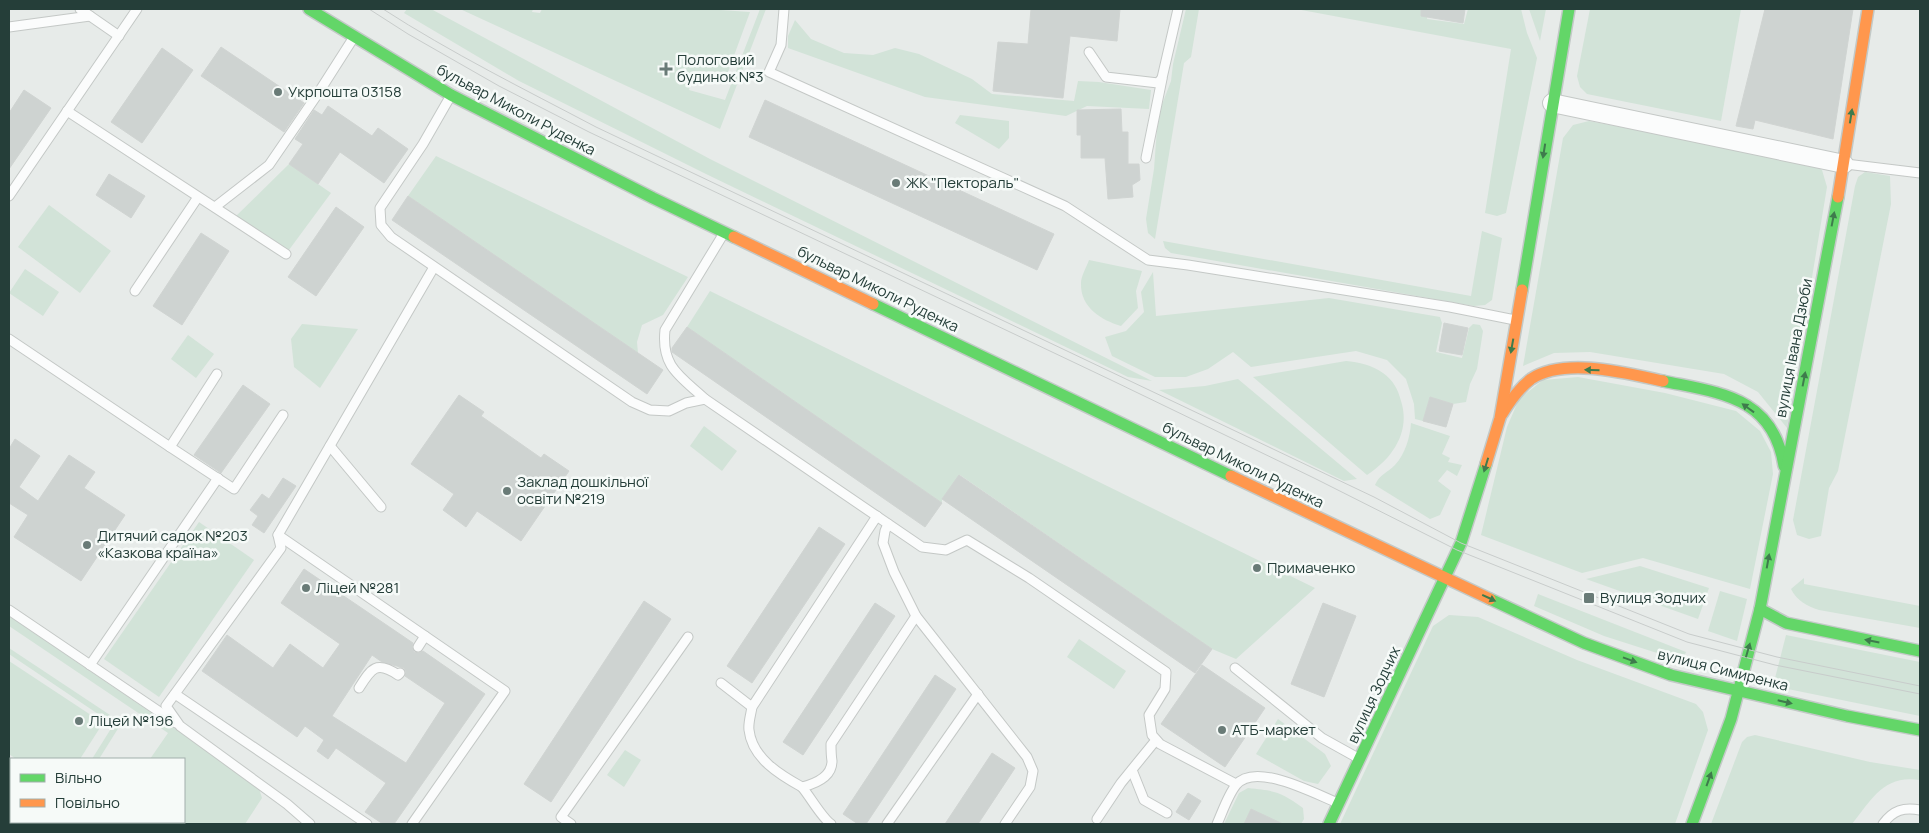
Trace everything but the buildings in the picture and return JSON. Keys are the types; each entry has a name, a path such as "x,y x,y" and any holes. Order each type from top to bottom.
{"main road":[{"name":"бульвар Миколи Руденка","path":"309,9 451,95 653,198 725,231 1084,406 1445,577"},
{"path":"1445,577 1465,533 1500,418 1569,9"},
{"name":"вулиця Івана Дзюби","path":"1738,691 1760,609 1772,538 1785,478 1844,164 1868,9"},
{"path":"1500,418 1514,396 1528,381 1544,373 1566,369 1598,369 1724,394 1749,407 1774,432 1782,449 1785,478"},
{"name":"вулиця Симиренка","path":"1445,577 1584,642 1671,675 1847,716 1920,730"},
{"name":"вулиця Зодчих","path":"1329,824 1445,577"},
{"path":"1760,609 1786,623 1920,651"},
{"path":"1692,824 1731,719 1738,691"}],"street":[{"path":"1552,103 1844,164"}],"lane":[{"path":"80,9 119,36"},
{"path":"9,196 137,9"},
{"path":"784,9 781,45 769,72 1065,206 1148,260 1440,305 1516,321"},
{"path":"1146,158 1178,9"},
{"path":"9,27 90,16"},
{"path":"215,207 269,165 354,37"},
{"path":"1089,52 1106,77 1158,83 1162,78"},
{"path":"451,95 423,144 380,208 381,224 391,237 632,402 650,410 670,411 686,403 705,399"},
{"path":"67,111 286,254"},
{"path":"1844,164 1920,173"},
{"path":"135,291 198,197"},
{"path":"725,231 665,330 663,345 668,362 705,399 922,546 946,550 967,540 1029,578 1166,672 1165,689 1149,715 1152,735 1160,744 1236,784"},
{"path":"180,726 166,706 281,548 278,535 434,267"},
{"path":"9,339 234,489 283,415"},
{"path":"170,447 217,374"},
{"path":"330,446 381,507"},
{"path":"90,664 218,478"},
{"path":"831,824 825,820 815,803 802,787 779,775 756,751 749,730 752,707 877,516"},
{"path":"888,524 883,543 894,572 916,616 1027,756 1033,771 1030,787 1005,824"},
{"path":"278,535 505,691 412,824"},
{"path":"9,610 180,726 287,804 310,824"},
{"path":"802,787 816,784 826,776 832,764 831,744 916,616"},
{"path":"418,647 425,636"},
{"path":"571,824 561,817 688,637"},
{"path":"359,688 370,671 376,667 383,667 398,675 400,673"},
{"path":"1235,668 1322,738 1361,759"},
{"path":"720,683 752,707"},
{"path":"175,694 367,824"},
{"path":"887,824 978,694"},
{"path":"1097,819 1156,740"},
{"path":"1132,770 1144,800 1167,814"},
{"path":"1217,824 1236,784 1254,775 1281,779 1338,803"},
{"path":"1883,824 1890,815 1899,810 1920,810"}],"green space":[{"path":"407,9 431,9 710,159 1152,381 1128,377 706,174 519,81 404,13"},
{"name":"Пологовий будинок №3","path":"460,9 533,9 532,12 540,13 542,9 706,9 750,12 728,72 693,71 689,90 725,100 760,9 766,9 720,129"},
{"path":"1186,9 1199,9 1191,57 1184,63 1155,239 1148,233 1146,219 1154,169 1158,115 1171,81 1173,64"},
{"path":"1296,9 1428,9 1427,19 1464,24 1468,9 1521,9 1527,33 1537,58 1506,213 1497,216 1485,213 1511,49"},
{"path":"1529,9 1546,9 1540,41"},
{"path":"1590,9 1741,9 1721,121 1587,94 1580,87 1577,76"},
{"path":"795,20 811,39 844,53 873,55 895,48 919,54 972,79 992,94 1074,101 1078,81 1099,82 1151,90 1149,109 1087,106 1066,116 925,97 788,48 788,36"},
{"path":"960,115 1009,121 1009,138 999,149 955,123"},
{"path":"1589,121 1810,163 1822,170 1827,187 1787,428 1758,392 1724,374 1590,352 1554,353 1523,366 1563,138 1573,125"},
{"path":"436,156 688,277 663,315 642,325 637,342 638,353 408,196"},
{"path":"289,164 331,193 286,254 233,219"},
{"path":"1865,172 1890,176 1891,204 1838,471 1829,488 1821,536 1809,539 1797,535 1793,520 1855,186 1858,177"},
{"path":"49,205 111,251 80,293 18,247"},
{"path":"1482,231 1502,238 1492,300 1485,305 1474,306 1171,253 1165,248 1163,241 1471,296"},
{"path":"1089,260 1142,271 1136,291 1138,308 1121,326 1099,316 1088,306 1084,299 1081,280"},
{"path":"25,269 59,292 43,316 9,293"},
{"path":"1153,272 1156,316 1329,298 1440,317 1442,323 1436,352 1462,358 1469,328 1473,324 1480,325 1483,331 1477,369 1470,384 1466,402 1453,404 1430,397 1423,421 1415,419 1414,404 1406,379 1387,360 1356,351 1251,367 1233,352 1208,369 1186,377 1155,377 1112,356 1105,337 1126,331 1144,312 1141,292"},
{"path":"710,291 1315,588 1236,659 1212,649 960,475 942,499 942,503 687,327"},
{"path":"302,324 358,329 320,388 294,367 291,339"},
{"path":"188,335 214,354 196,378 171,359"},
{"path":"1346,361 1370,366 1387,376 1397,389 1403,412 1401,434 1397,444 1384,461 1367,475 1253,377"},
{"path":"1578,377 1665,393 1736,411 1760,431 1771,452 1773,474 1750,589 1643,558 1582,573 1481,535 1507,427 1519,399 1543,380"},
{"path":"1238,379 1357,479 1344,481 1159,390 1205,386"},
{"path":"1411,423 1450,436 1442,454 1450,458 1448,462 1462,465 1457,476 1447,470 1438,481 1451,491 1440,515 1430,519 1375,485 1379,478 1395,465 1402,456 1408,440"},
{"path":"704,426 737,451 722,471 690,446"},
{"path":"199,522 254,560 159,697 104,659"},
{"path":"1640,566 1709,588 1698,619 1586,579"},
{"path":"1804,578 1804,584 1920,606 1920,628 1810,607 1799,600 1791,589"},
{"path":"1720,591 1747,599 1737,641 1708,631"},
{"path":"1538,594 1686,652 1682,661 1604,636 1534,606"},
{"path":"1449,615 1478,617 1577,660 1696,704 1703,712 1708,730 1675,824 1340,824 1433,626"},
{"path":"9,616 258,785 262,798 245,824 106,824 185,823 185,758 151,758 168,733 9,626"},
{"path":"1786,635 1920,662 1920,716 1773,686"},
{"path":"1079,639 1126,671 1114,689 1067,657"},
{"path":"9,648 116,719 119,727 100,758 93,758 112,727 110,722 9,654"},
{"path":"9,661 103,723 81,758 15,758 9,754"},
{"path":"1278,719 1325,754 1331,766 1318,784 1304,781 1256,754"},
{"path":"1755,735 1870,762 1920,770 1920,780 1908,779 1888,785 1872,798 1852,824 1711,824 1742,742 1747,737"},
{"path":"625,750 641,760 624,787 607,775"},
{"path":"1248,788 1277,793 1295,802 1303,808 1304,819 1301,824 1275,824 1277,822 1251,809 1244,824 1224,824 1239,793"}],"tram line":[{"path":"369,9 408,34 499,86 589,132 1111,380 1314,478 1457,550 1687,642 1775,665 1920,694"},
{"path":"383,9 461,56 596,127 1374,497 1461,543 1689,634 1777,657 1920,686"}],"traffic: fast":[{"path":"309,9 451,95 734,237"},
{"path":"1522,290 1569,9"},
{"path":"1692,824 1731,719 1760,609 1838,197"},
{"path":"873,304 1231,476"},
{"path":"1663,381 1723,395 1740,402 1756,412 1768,425 1778,443 1784,466"},
{"path":"1329,824 1461,543 1486,464"},
{"path":"1490,599 1584,643 1671,675 1847,716 1920,730"},
{"path":"1760,609 1786,623 1920,651"}],"traffic: slow":[{"path":"1838,197 1868,9"},
{"path":"734,237 873,304"},
{"path":"1486,464 1500,418 1522,290"},
{"path":"1502,414 1523,386 1531,379 1545,372 1561,369 1596,369 1663,381"},
{"path":"1231,476 1490,599"}],"place":[{"name":"Пологовий будинок №3","path":"666,69"},
{"name":"Укрпошта 03158","path":"278,92"},
{"name":"ЖК \"Пектораль\"","path":"896,183"},
{"name":"Заклад дошкільної освіти №219","path":"507,491"},
{"name":"Дитячий садок №203 «Казкова країна»","path":"87,545"},
{"name":"Примаченко","path":"1257,568"},
{"name":"Ліцей №281","path":"306,588"},
{"name":"Вулиця Зодчих","path":"1589,598"},
{"name":"Ліцей №196","path":"79,721"},
{"name":"АТБ-маркет","path":"1222,730"}]}
